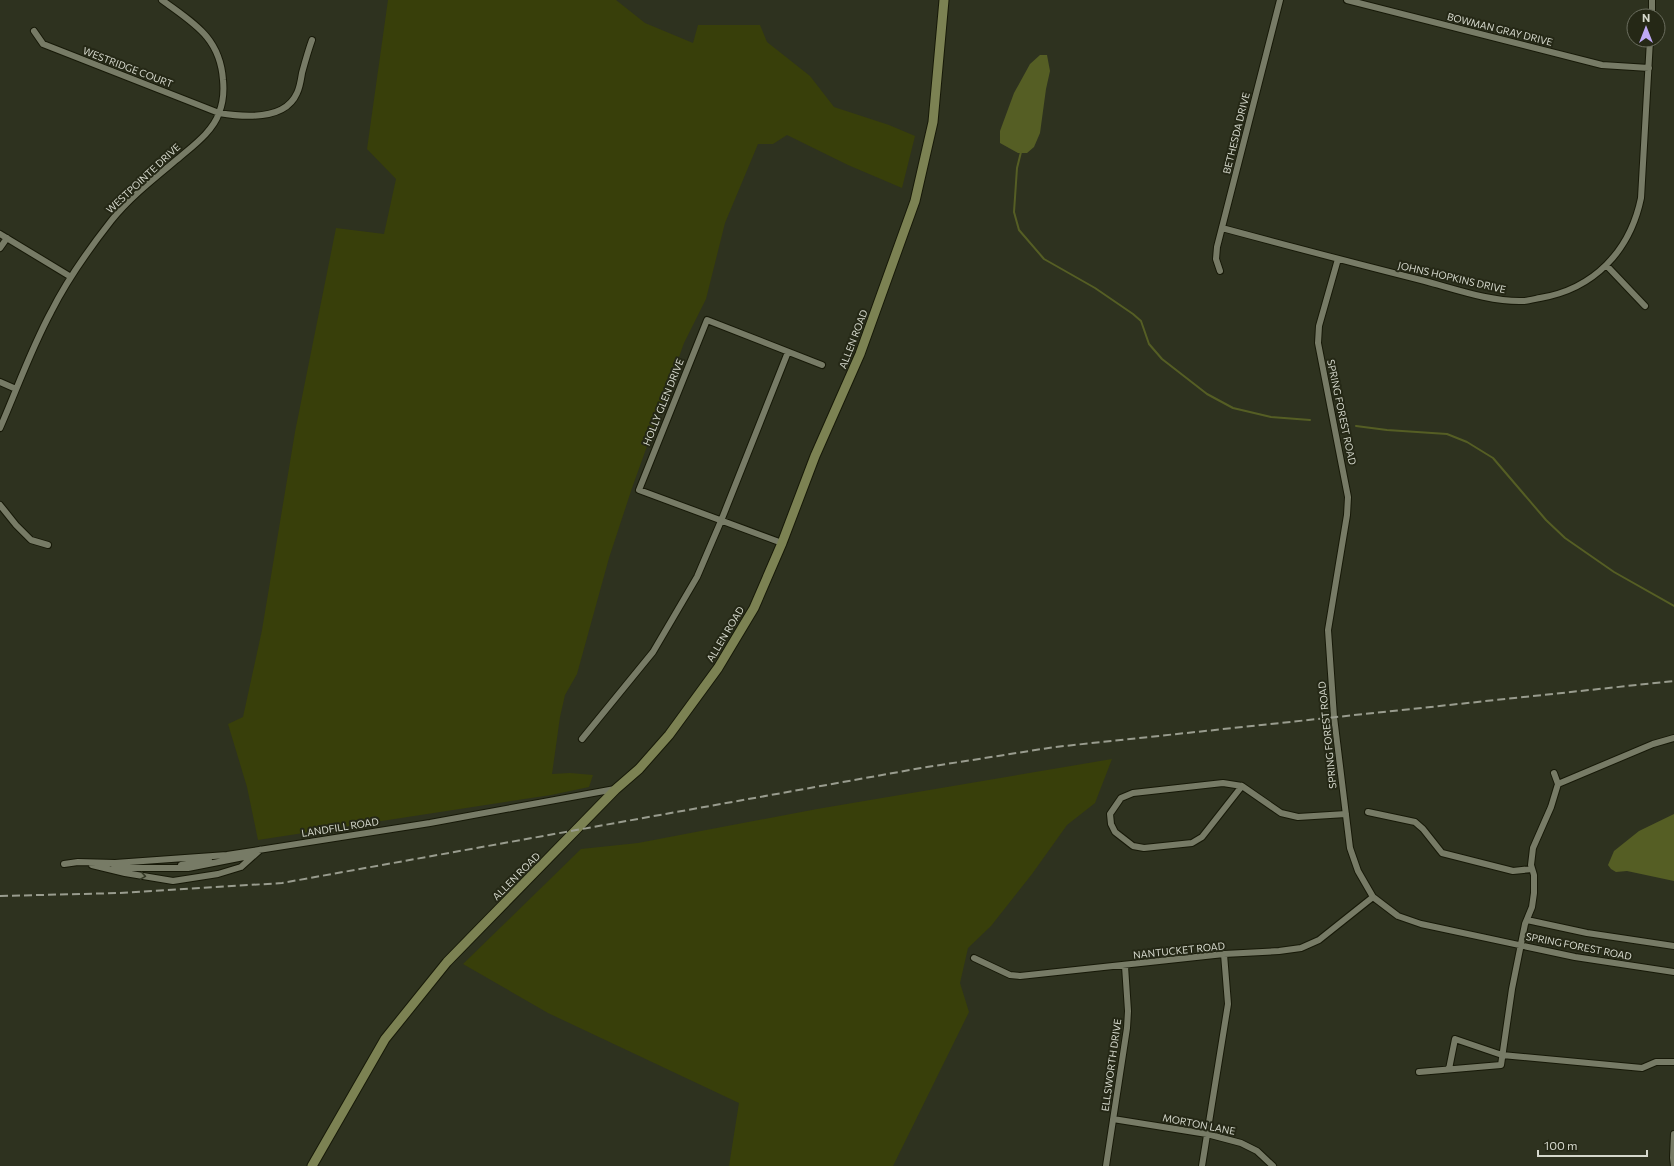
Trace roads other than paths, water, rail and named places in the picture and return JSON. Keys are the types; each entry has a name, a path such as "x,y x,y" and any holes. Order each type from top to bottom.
{"main road":[{"name":"ALLEN ROAD","path":"312,1166 386,1039 447,962 616,789 639,769 669,735 718,668 754,608 782,543 816,456 860,354 915,201 933,122 944,0"}],"street":[{"name":"WESTPOINTE DRIVE","path":"0,428 51,312 71,277 112,220 148,185 200,139 219,113 224,86 223,72 219,56 213,43 204,32 188,18 162,0"},
{"name":"BETHESDA DRIVE","path":"1220,271 1216,259 1222,228 1280,0"},
{"name":"BOWMAN GRAY DRIVE","path":"1347,0 1602,65 1649,68"},
{"name":"WESTRIDGE COURT","path":"34,31 43,44 219,113 234,115 273,113 292,102 298,93 306,58 312,40"},
{"name":"JOHNS HOPKINS DRIVE","path":"1222,228 1338,260 1495,299 1523,301 1551,296 1571,289 1589,280 1607,266 1627,238 1637,217 1641,198 1650,48"},
{"path":"0,234 71,277"},
{"path":"0,248 7,238"},
{"name":"SPRING FOREST ROAD","path":"1338,260 1319,326 1318,343 1348,497 1347,515 1328,630 1334,717 1350,848 1358,871 1373,897 1398,916 1421,924 1575,957 1674,972"},
{"path":"1607,266 1645,306"},
{"name":"HOLLY GLEN DRIVE","path":"782,543 638,490 707,320 822,365"},
{"path":"582,739 653,652 697,577 721,521 788,352"},
{"path":"0,382 16,389"},
{"path":"0,505 16,525 31,540 48,544"},
{"path":"1558,784 1653,744 1674,738"},
{"path":"1419,1072 1501,1065 1512,989 1527,920 1532,907 1534,875 1531,865 1534,848 1551,807 1558,784 1554,773"},
{"path":"1242,786 1202,837 1192,843 1144,848 1133,846 1115,832 1111,824 1110,814 1121,798 1133,793 1223,783 1242,786 1281,814 1298,817 1346,814"},
{"name":"LANDFILL ROAD","path":"64,864 78,862 120,863 227,855 430,823 616,789"},
{"path":"1368,812 1415,822 1423,829 1442,853 1513,871 1532,869"},
{"path":"78,862 173,881 218,874 241,867 260,850"},
{"path":"103,868 188,868 255,855"},
{"name":"NANTUCKET ROAD","path":"974,958 1010,975 1020,976 1125,966 1224,954 1279,951 1301,948 1320,940 1373,897"},
{"path":"1527,920 1587,933 1674,946"},
{"path":"1202,1166 1228,1004 1224,954"},
{"name":"ELLSWORTH DRIVE","path":"1106,1166 1127,1028 1128,1011 1125,966"},
{"path":"1449,1069 1455,1039 1502,1055 1642,1068 1656,1062 1674,1062"},
{"name":"MORTON LANE","path":"1113,1119 1207,1134 1241,1143 1257,1151 1273,1166"},
{"path":"1674,1134 1672,1158 1674,1166"}],"waterway":[{"path":"1021,152 1017,168 1014,212 1019,230 1044,259 1095,288 1133,314 1141,321 1149,344 1162,359 1207,394 1233,408 1271,417 1310,420"},
{"path":"1356,426 1387,430 1447,434 1467,442 1493,458 1546,520 1565,538 1614,572 1674,606"}],"railway":[{"path":"0,896 120,893 282,883 921,768 1055,747 1674,681"}]}
